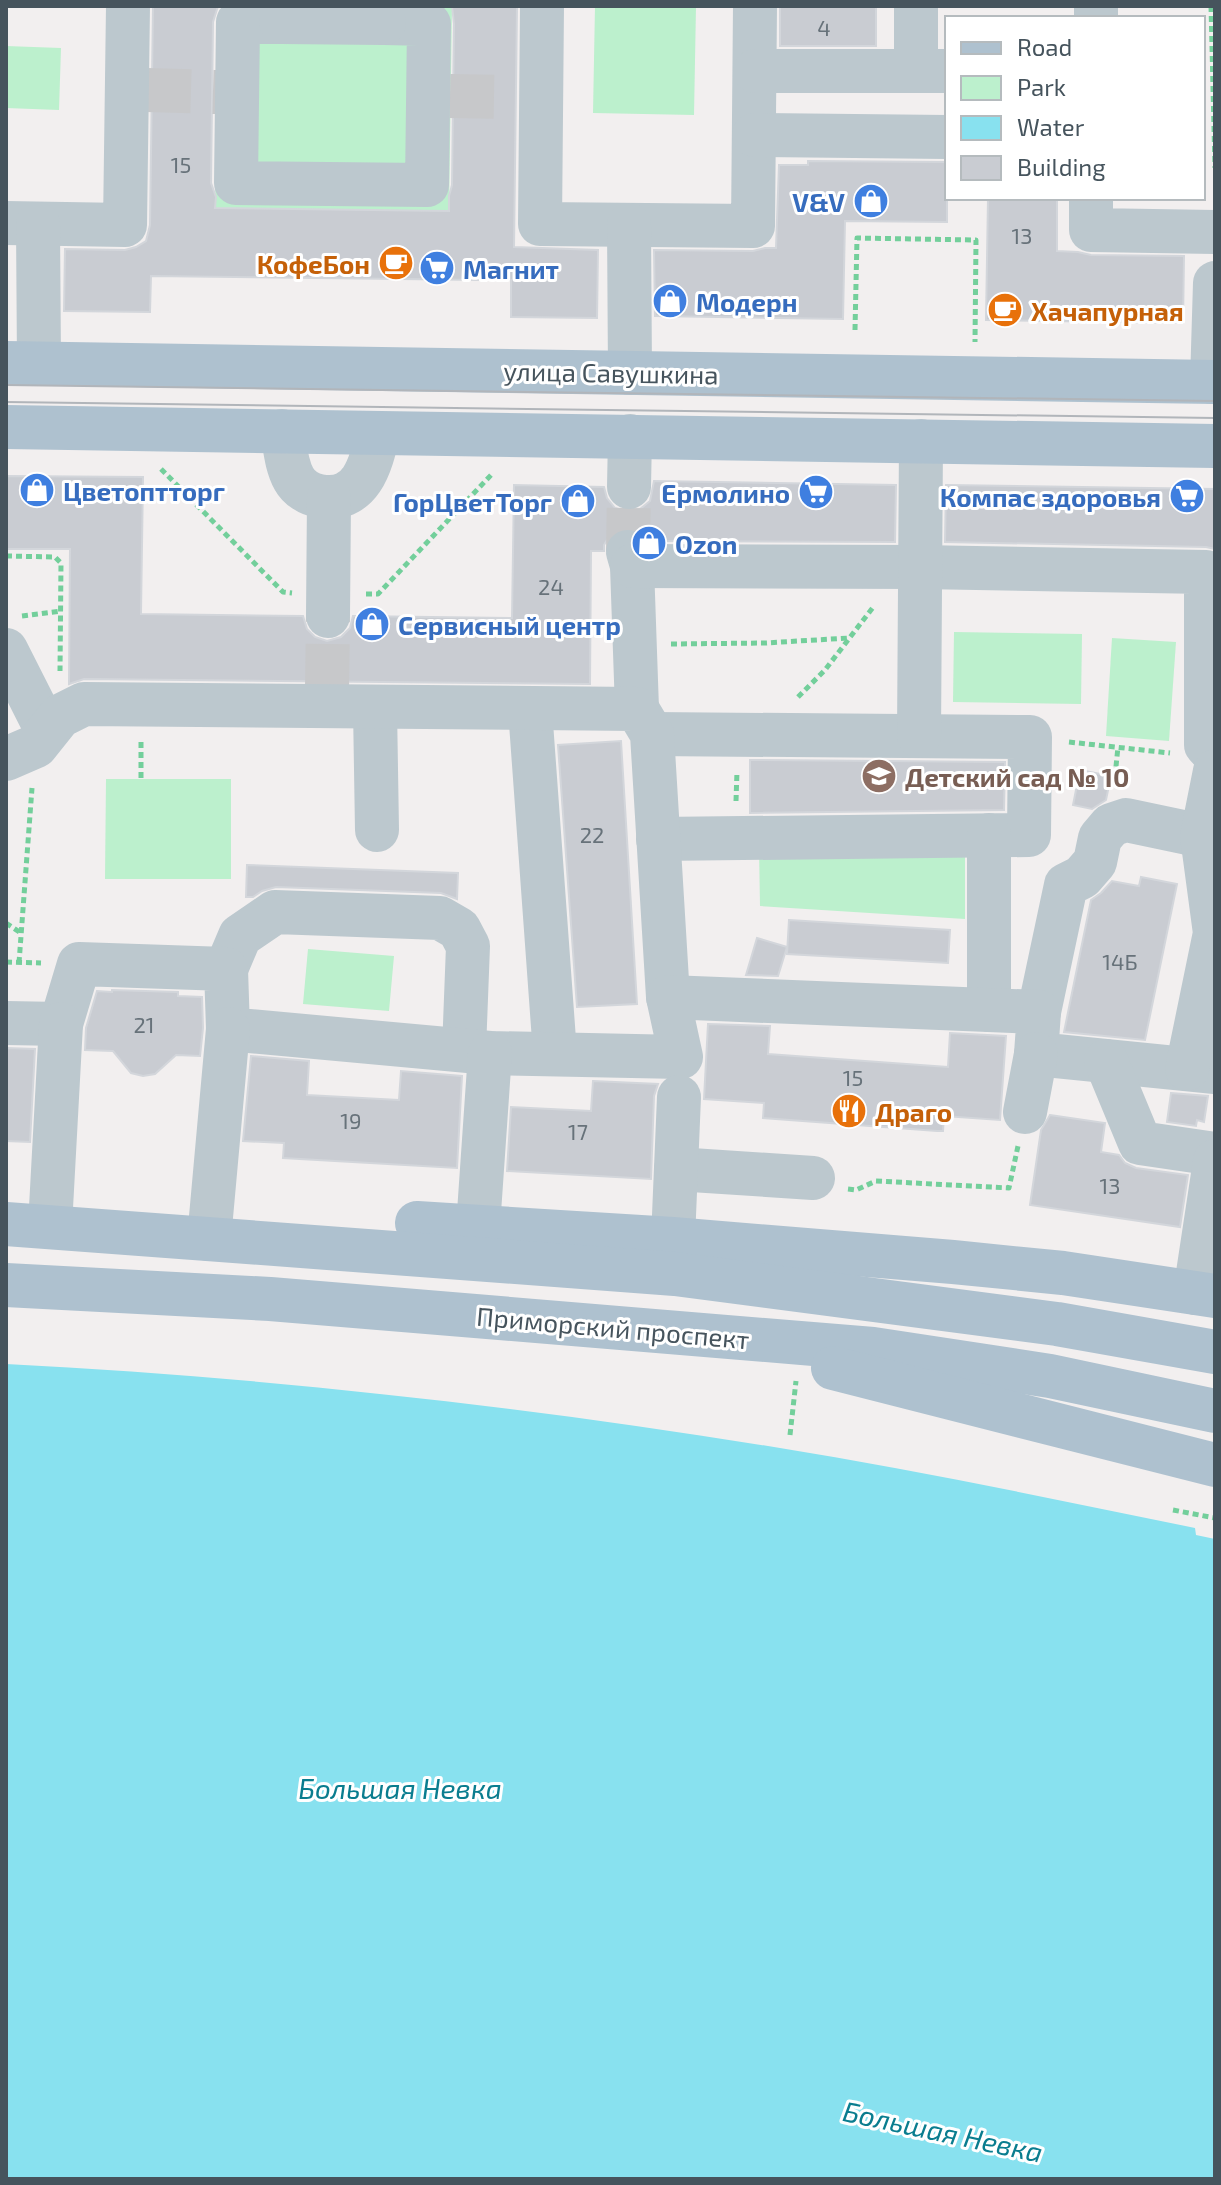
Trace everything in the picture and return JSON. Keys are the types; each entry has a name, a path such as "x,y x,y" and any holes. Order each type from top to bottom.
{"main road":[{"name":"улица Савушкина","path":"22,363 1213,382"},
{"path":"6,427 1215,446"},
{"path":"342,1247 415,1223 673,1239 953,1262 1063,1273 1205,1295"},
{"path":"6,1224 690,1275 1057,1324 1215,1352"},
{"name":"Приморский проспект","path":"6,1285 270,1299 873,1349 1050,1376 1215,1411"},
{"path":"694,1333 1215,1465"}],"lane":[{"path":"22,363 22,224 125,225 137,90 128,6"},
{"path":"542,6 529,97 540,224 753,226 755,6"},
{"path":"755,71 932,71 916,6"},
{"path":"281,14 384,15 429,24 439,95 427,185 236,183 227,92 238,22 281,14"},
{"path":"754,135 945,137"},
{"path":"1091,200 1091,230 1215,232"},
{"path":"629,225 630,373"},
{"path":"1213,382 1215,283"},
{"path":"282,431 295,481 310,494 329,498 346,494 359,483 371,463 378,433"},
{"path":"629,487 630,436"},
{"path":"919,736 912,567 921,441"},
{"path":"328,616 329,498"},
{"path":"673,1239 680,1080 668,997 658,839 635,644 630,559 1206,572 1206,745 1194,754"},
{"path":"13,633 37,738 84,704 326,698 375,708 530,709 749,735 1030,737 1029,835 658,839"},
{"path":"375,708 377,830"},
{"path":"530,709 555,1054"},
{"path":"1036,1054 1201,1070 1215,933 1202,836 1215,771"},
{"path":"1022,1124 1036,1054 1039,1012 1066,885 1082,877 1095,862 1100,838 1111,825 1126,820 1202,836"},
{"path":"989,835 989,1010"},
{"path":"209,1239 228,1029 226,969 240,936 275,912 440,918 459,929 468,946 477,1051 478,1227"},
{"path":"50,1226 61,1024 79,964 226,969"},
{"path":"668,997 1039,1012"},
{"path":"6,1023 61,1024"},
{"path":"228,1029 477,1051 555,1054 680,1080"},
{"path":"1106,1061 1140,1143 1215,1154"},
{"path":"1205,1295 1215,1161"},
{"path":"676,1169 813,1178"}],"path":[{"path":"1211,6 1215,168"},
{"path":"855,330 857,238 976,240 975,343"},
{"path":"6,556 55,557 61,563 61,611 37,738 19,963"},
{"path":"736,838 749,735 825,670 912,567"},
{"path":"13,633 61,611"},
{"path":"635,644 765,643 850,637"},
{"path":"1030,737 1194,754"},
{"path":"1115,776 1118,747"},
{"path":"6,923 21,933"},
{"path":"813,1178 833,1188 856,1190 876,1181 1009,1188 1022,1124"},
{"path":"790,1435 798,1359"},
{"path":"1173,1510 1215,1518"}],"green space":[{"path":"273,6 452,6 449,211 215,208 218,39"},
{"path":"595,6 696,6 694,115 593,113"},
{"path":"6,46 61,48 59,110 6,108"},
{"path":"954,632 1082,634 1081,704 953,702"},
{"path":"1112,638 1176,642 1169,741 1106,736"},
{"path":"106,779 231,779 231,879 105,879"},
{"path":"759,847 965,847 965,919 760,906"},
{"path":"308,949 394,956 389,1011 303,1004"}],"water":[{"name":"Большая Невка","path":"6,1364 295,1385 487,1406 678,1432 932,1475 1195,1528 1196,1535 1215,1539 1215,2179 6,2179"}],"building":[{"path":"153,6 218,6 213,22 211,183 216,197 215,208 449,211 452,185 452,6 517,6 514,247 598,250 597,318 511,317 511,280 151,276 150,312 64,311 65,249 125,250 146,241 150,225"},
{"path":"780,6 876,6 876,46 780,46"},
{"path":"808,161 945,162 947,222 845,221 843,319 655,316 654,250 753,251 776,248 779,165 808,165"},
{"path":"988,200 1057,200 1057,251 1091,255 1184,256 1183,323 986,320"},
{"path":"6,476 143,477 141,614 303,616 307,629 315,637 327,641 341,637 350,628 353,616 512,618 514,485 604,487 607,498 615,508 629,512 640,509 650,501 654,481 896,485 895,542 650,541 635,528 620,528 610,535 604,551 591,551 590,684 84,679 69,684 70,549 6,549"},
{"path":"946,485 1215,489 1215,549 945,542"},
{"path":"621,741 637,1004 577,1007 558,745"},
{"path":"750,760 1005,762 1004,810 750,813"},
{"path":"1080,770 1111,776 1106,800 1092,809 1073,805"},
{"path":"247,865 458,873 457,899 441,893 276,887 246,897"},
{"path":"1141,877 1177,884 1145,1040 1064,1032 1091,900 1112,881 1139,886"},
{"path":"789,920 950,930 948,963 787,954"},
{"path":"757,938 787,947 778,976 746,975"},
{"path":"97,991 178,992 178,996 202,997 200,1056 176,1055 155,1074 143,1076 131,1073 113,1051 85,1050 86,1028"},
{"path":"708,1024 770,1026 768,1054 948,1067 950,1033 1006,1036 1000,1120 944,1116 943,1131 937,1131 763,1118 764,1103 704,1099"},
{"path":"6,1048 35,1049 30,1142 6,1141"},
{"path":"251,1056 309,1061 307,1095 399,1100 401,1071 462,1076 457,1168 283,1158 284,1143 243,1141"},
{"path":"593,1081 658,1084 654,1096 651,1179 507,1171 511,1107 591,1111"},
{"path":"1171,1093 1208,1096 1204,1122 1197,1120 1196,1126 1167,1122"},
{"path":"1050,1115 1105,1123 1101,1152 1119,1155 1125,1163 1136,1168 1188,1175 1180,1227 1030,1205 1041,1130"}],"tunnel":[{"path":"147,90 217,92"},
{"path":"450,96 516,97"},
{"path":"628,552 629,487"},
{"path":"327,688 328,616"}],"tram line":[{"path":"6,385 1215,401"},
{"path":"6,402 1215,418"}],"place":[{"name":"V&V","path":"871,201"},
{"name":"КофеБон","path":"396,263"},
{"name":"Магнит","path":"437,268"},
{"name":"Модерн","path":"670,301"},
{"name":"Хачапурная","path":"1005,310"},
{"name":"Цветоптторг","path":"37,490"},
{"name":"Ермолино","path":"816,492"},
{"name":"Компас здоровья","path":"1187,496"},
{"name":"ГорЦветТорг","path":"578,501"},
{"name":"Ozon","path":"649,543"},
{"name":"Сервисный центр","path":"372,624"},
{"name":"Детский сад № 10","path":"879,776"},
{"name":"Драго","path":"849,1111"}]}
